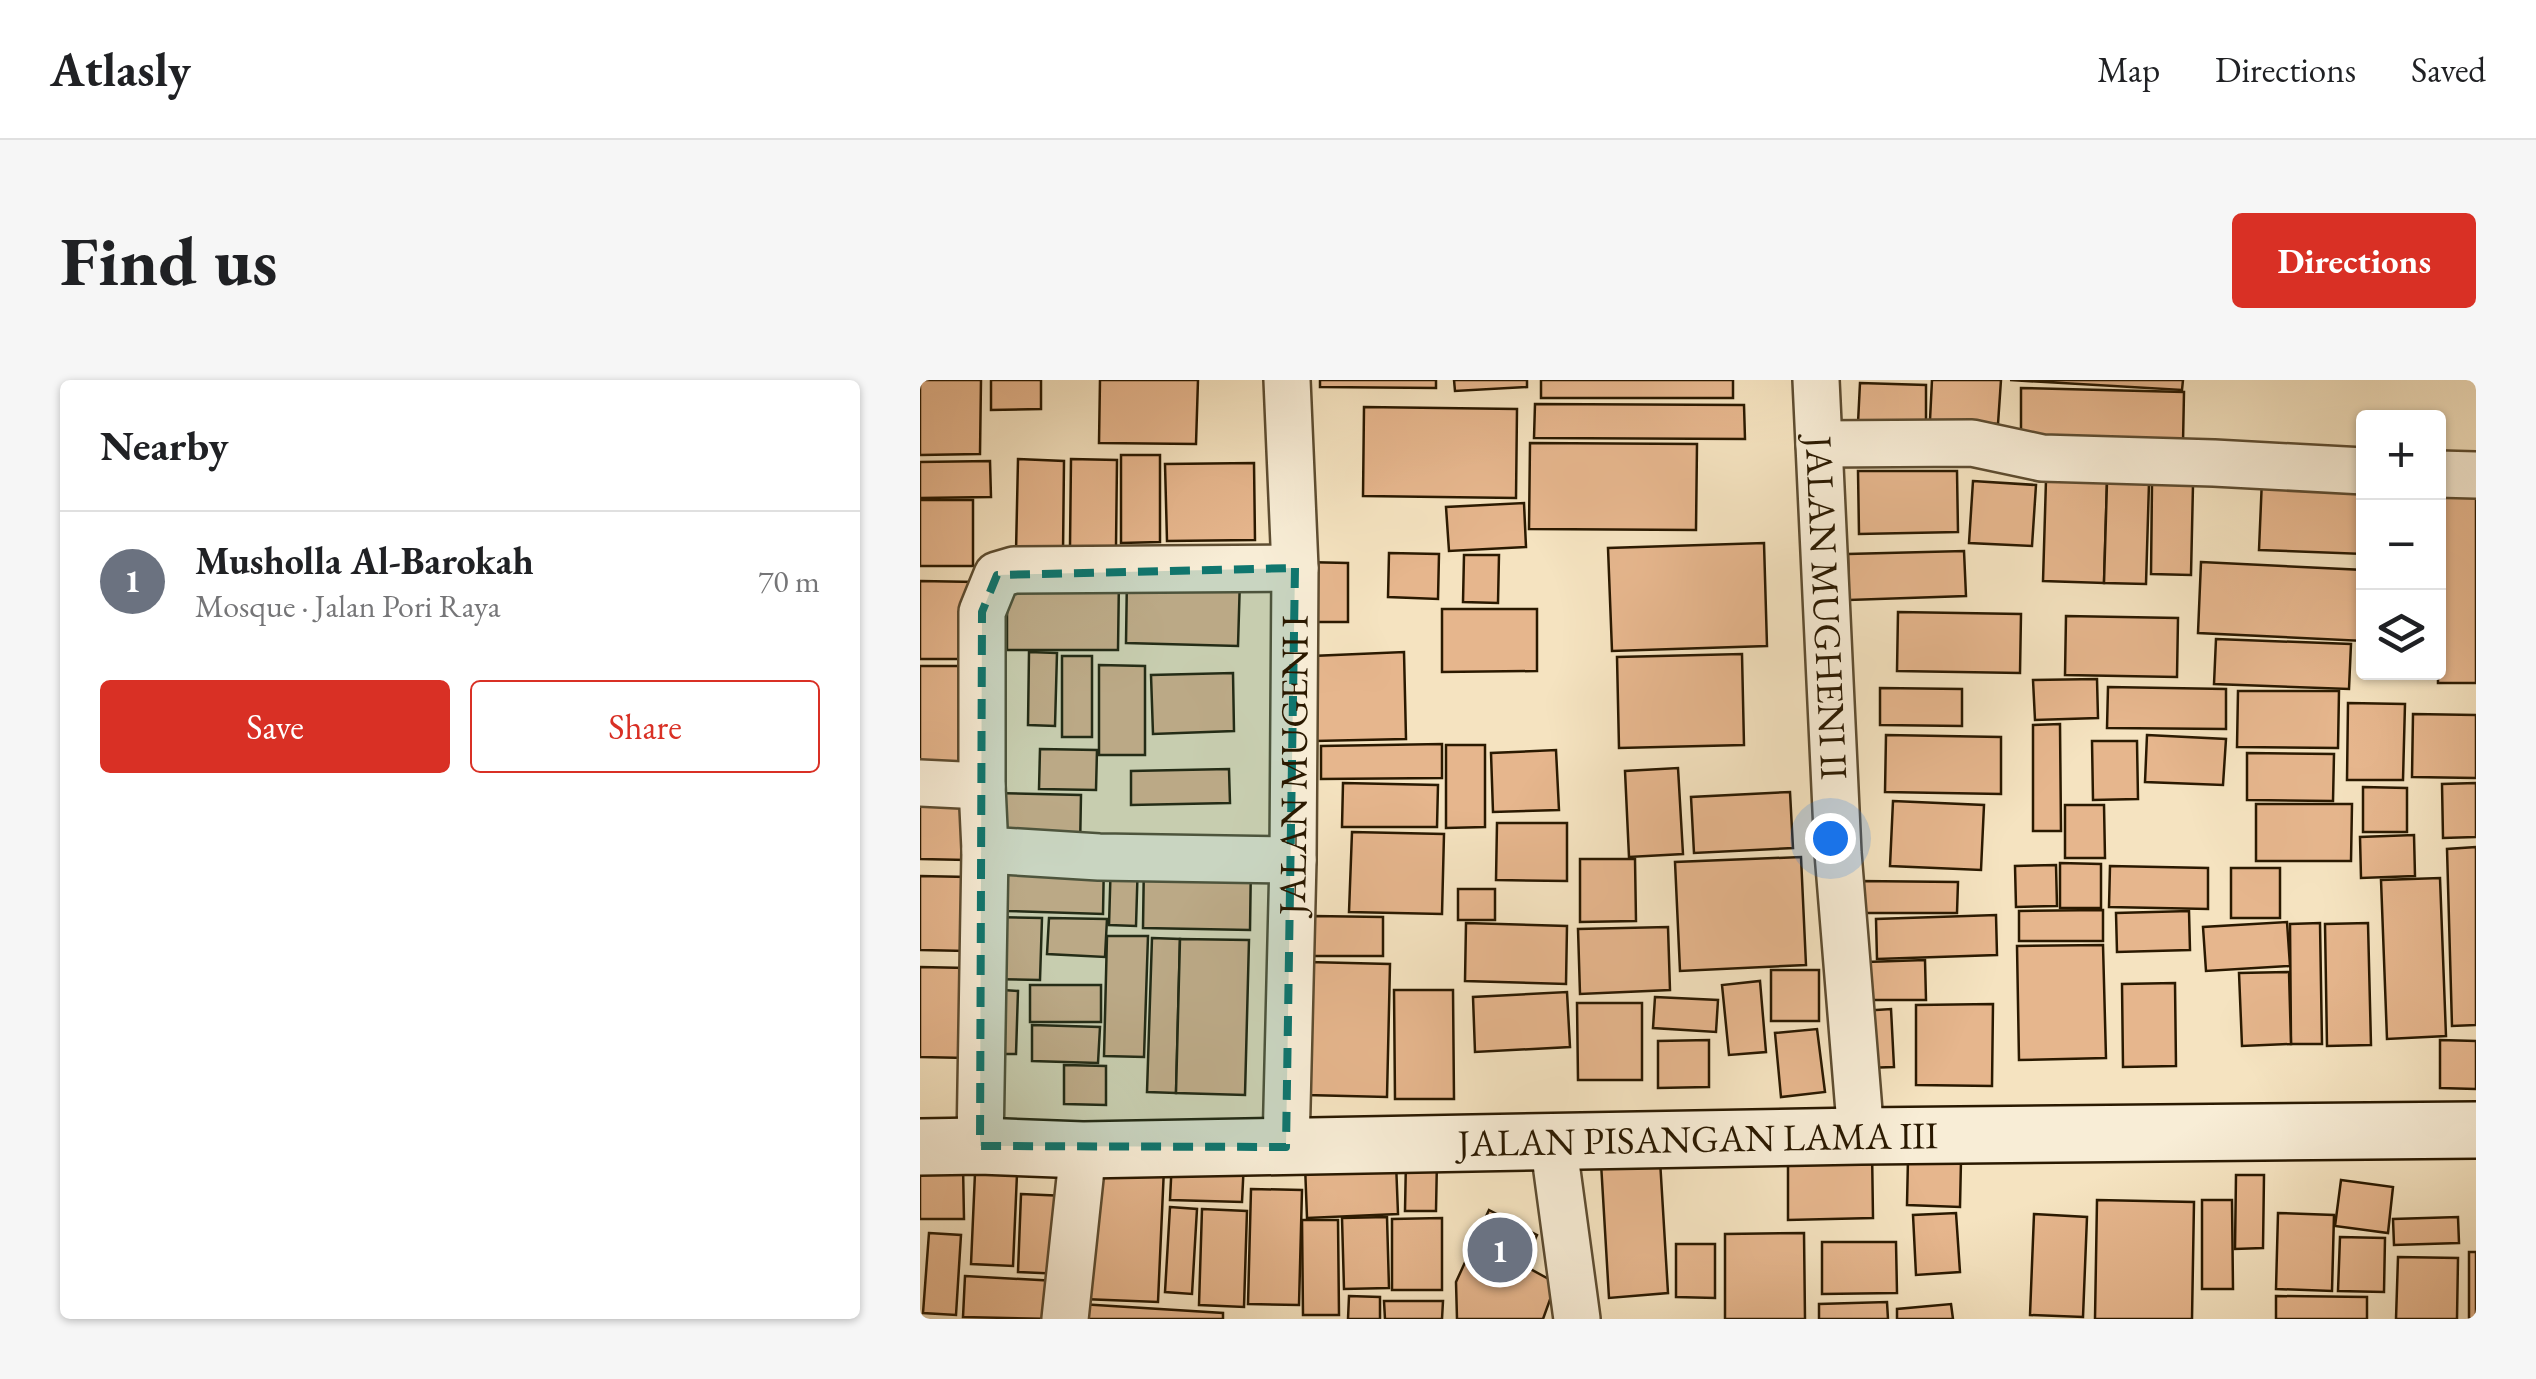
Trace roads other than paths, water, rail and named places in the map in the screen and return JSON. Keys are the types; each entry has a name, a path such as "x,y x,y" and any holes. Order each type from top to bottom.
{"street":[{"name":"JALAN MUGENI I","path":"1286,1147 1293,860 1294,568 1288,380"},
{"name":"JALAN MUGHENI II","path":"1816,380 1838,853 1861,1136"},
{"path":"1819,444 1972,443 2042,458 2356,470"},
{"path":"2446,474 2476,475"},
{"path":"980,1146 985,850 982,612 997,576 1014,570 1294,568"},
{"path":"920,784 982,786"},
{"path":"985,850 1099,857 1293,860"},
{"name":"JALAN PISANGAN LAMA III","path":"920,1147 1083,1150 2476,1130"},
{"path":"1552,1142 1577,1319"},
{"path":"1065,1319 1083,1150"}],"place":[{"name":"Musholla Al-Barokah","path":"1500,1250"}]}
